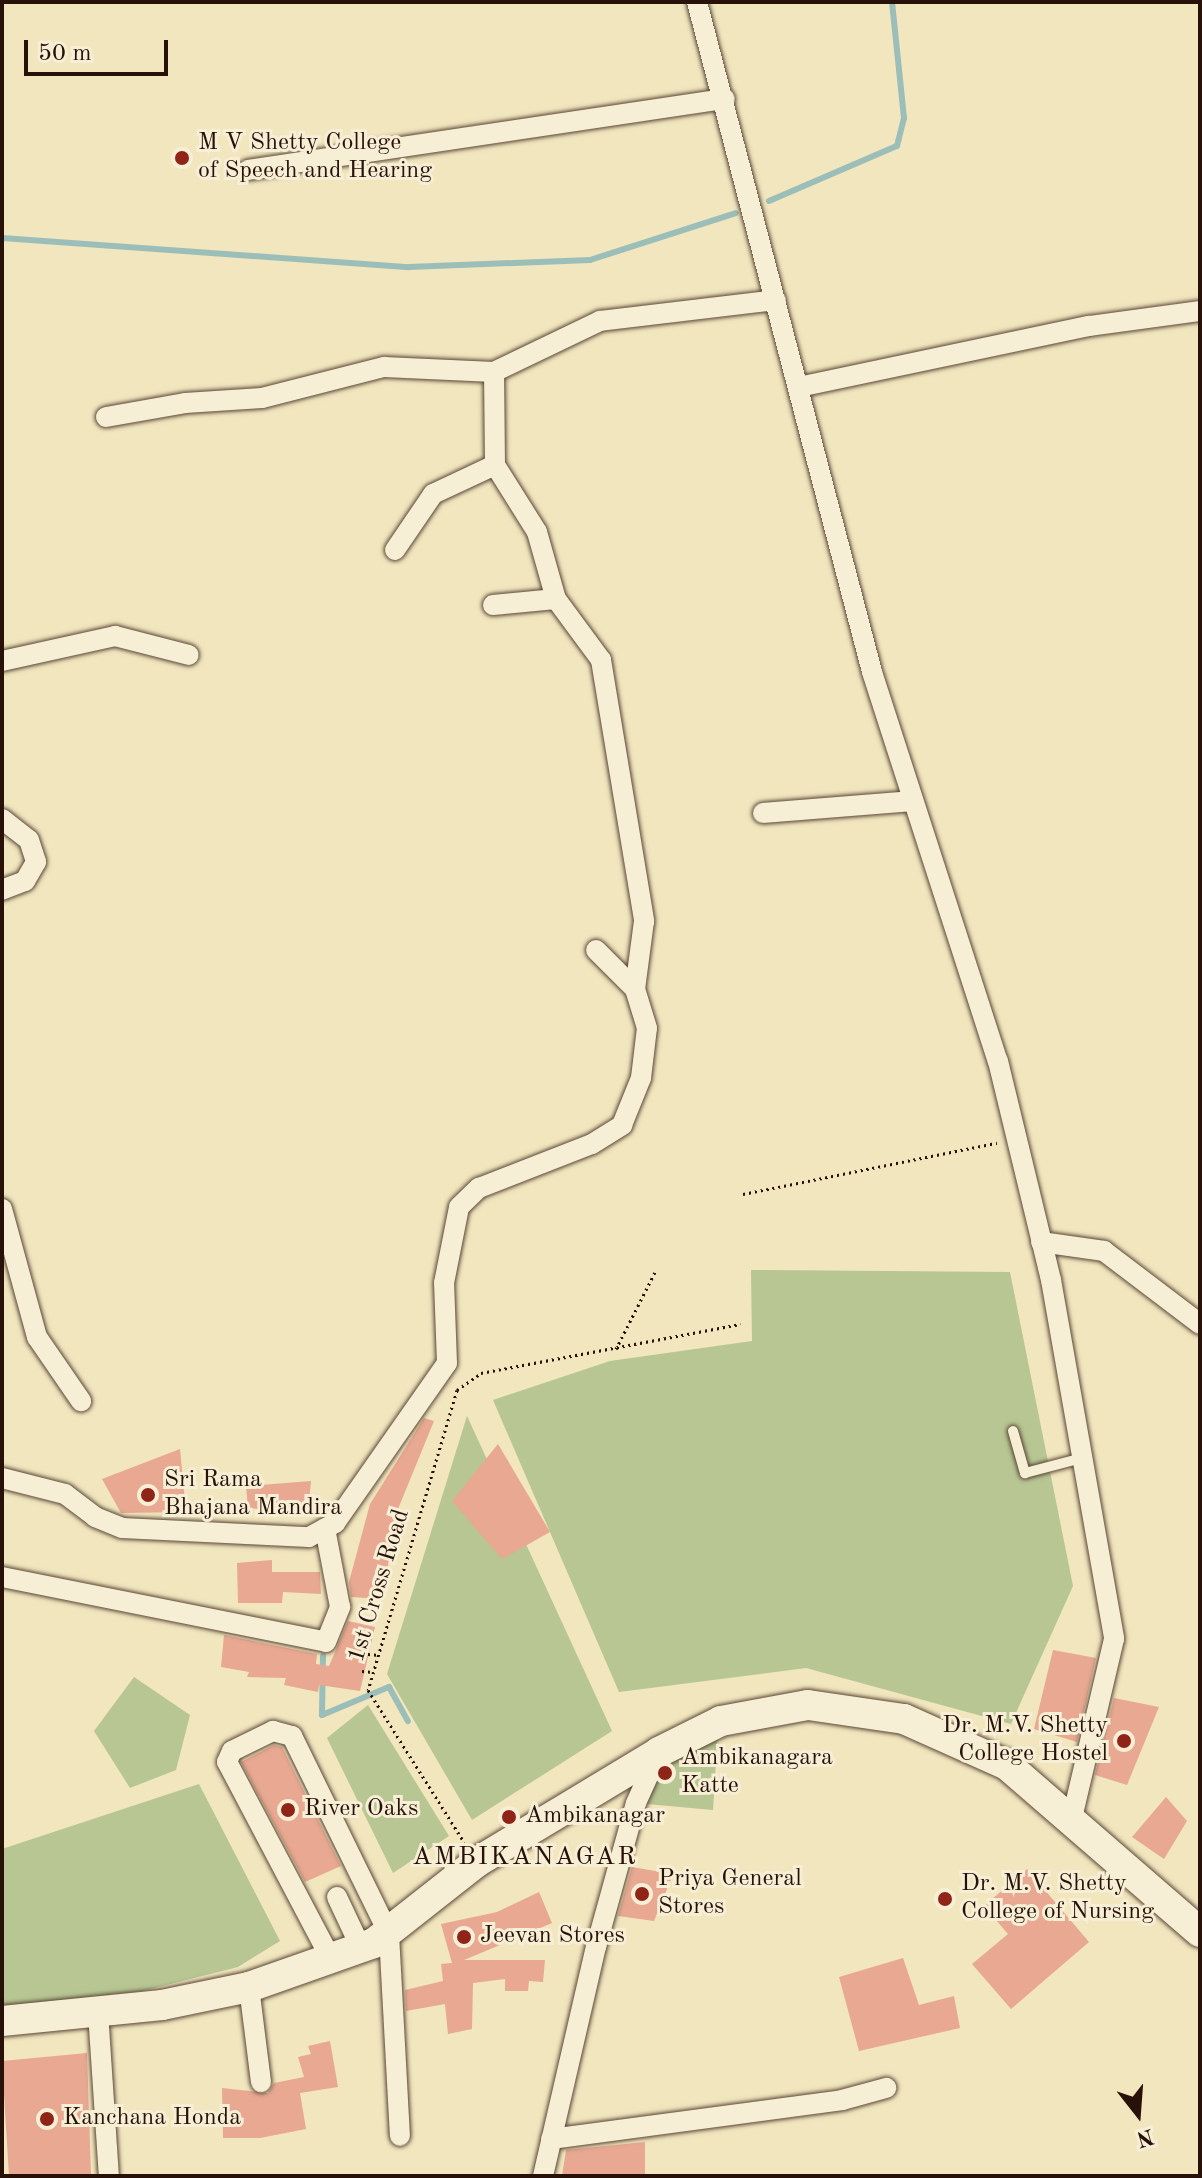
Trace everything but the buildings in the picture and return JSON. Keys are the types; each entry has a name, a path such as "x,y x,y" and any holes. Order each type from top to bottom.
{"main road":[{"path":"2,2021 98,2012 249,1987 361,1948 389,1934 477,1862 659,1752 721,1721 808,1705 904,1719 1007,1765 1072,1818 1200,1932"}],"street":[{"path":"697,2 725,99 872,672 998,1061 1041,1242 1114,1639 1093,1744 1072,1818"},
{"path":"248,170 725,99"},
{"path":"106,417 185,403 262,398 384,367 494,372 600,321 776,300"},
{"path":"799,387 1089,326 1200,311"},
{"path":"2,1478 65,1494 95,1517 122,1528 309,1537 335,1523 420,1408 447,1363 444,1283 459,1207 479,1188 592,1144 622,1125 641,1078 647,1028 635,989 644,921 601,660 556,599 537,532 495,465 494,372"},
{"path":"395,550 433,494 495,465"},
{"path":"493,605 556,599"},
{"path":"2,661 115,636 189,655"},
{"path":"763,813 913,801"},
{"path":"2,819 29,840 36,862 25,881 2,890"},
{"path":"596,950 635,989"},
{"path":"2,1209 37,1337 81,1401"},
{"path":"1041,1242 1104,1251 1200,1324"},
{"path":"2,1577 326,1642 340,1607 325,1528"},
{"path":"331,1959 227,1762 228,1753 273,1731 292,1736 389,1934 400,2136"},
{"path":"543,2176 636,1803 659,1752"},
{"path":"337,1897 361,1948"},
{"path":"249,1987 261,2082"},
{"path":"98,2012 109,2176"},
{"path":"551,2139 842,2100 886,2088"}],"lane":[{"path":"1013,1431 1025,1473 1082,1458"}],"path":[{"path":"743,1194 1016,1139"},
{"path":"616,1349 656,1270"},
{"path":"616,1349 740,1324"},
{"name":"1st Cross Road","path":"477,1862 368,1690 457,1390 481,1373 616,1349"},
{"path":"368,1654 379,1655"},
{"path":"362,1671 373,1672"}],"green space":[{"path":"751,1270 1010,1272 1073,1586 1011,1724 806,1668 619,1692 493,1400 610,1361 752,1341"},
{"path":"467,1416 612,1731 472,1820 387,1674"},
{"path":"134,1677 190,1715 176,1770 130,1788 94,1731"},
{"path":"368,1705 449,1836 393,1873 327,1738"},
{"path":"718,1728 713,1810 636,1803 662,1759"},
{"path":"199,1784 280,1941 238,1967 143,1991 2,2007 2,1849"}],"waterway":[{"path":"769,201 897,146 904,118 892,2"},
{"path":"2,238 409,267 590,260 736,213"},
{"path":"323,1656 322,1715 389,1687 408,1721"}],"place":[{"name":"M V Shetty College of Speech and Hearing","path":"182,158"},
{"name":"Sri Rama Bhajana Mandira","path":"148,1495"},
{"name":"Dr. M.V. Shetty College Hostel","path":"1124,1741"},
{"name":"Ambikanagara Katte","path":"665,1773"},
{"name":"River Oaks","path":"288,1810"},
{"name":"Ambikanagar","path":"509,1817"},
{"name":"Priya General Stores","path":"642,1894"},
{"name":"Dr. M.V. Shetty College of Nursing","path":"945,1899"},
{"name":"Jeevan Stores","path":"464,1937"},
{"name":"Kanchana Honda","path":"47,2119"}],"district":[{"name":"AMBIKANAGAR","path":"525,1858"}]}
